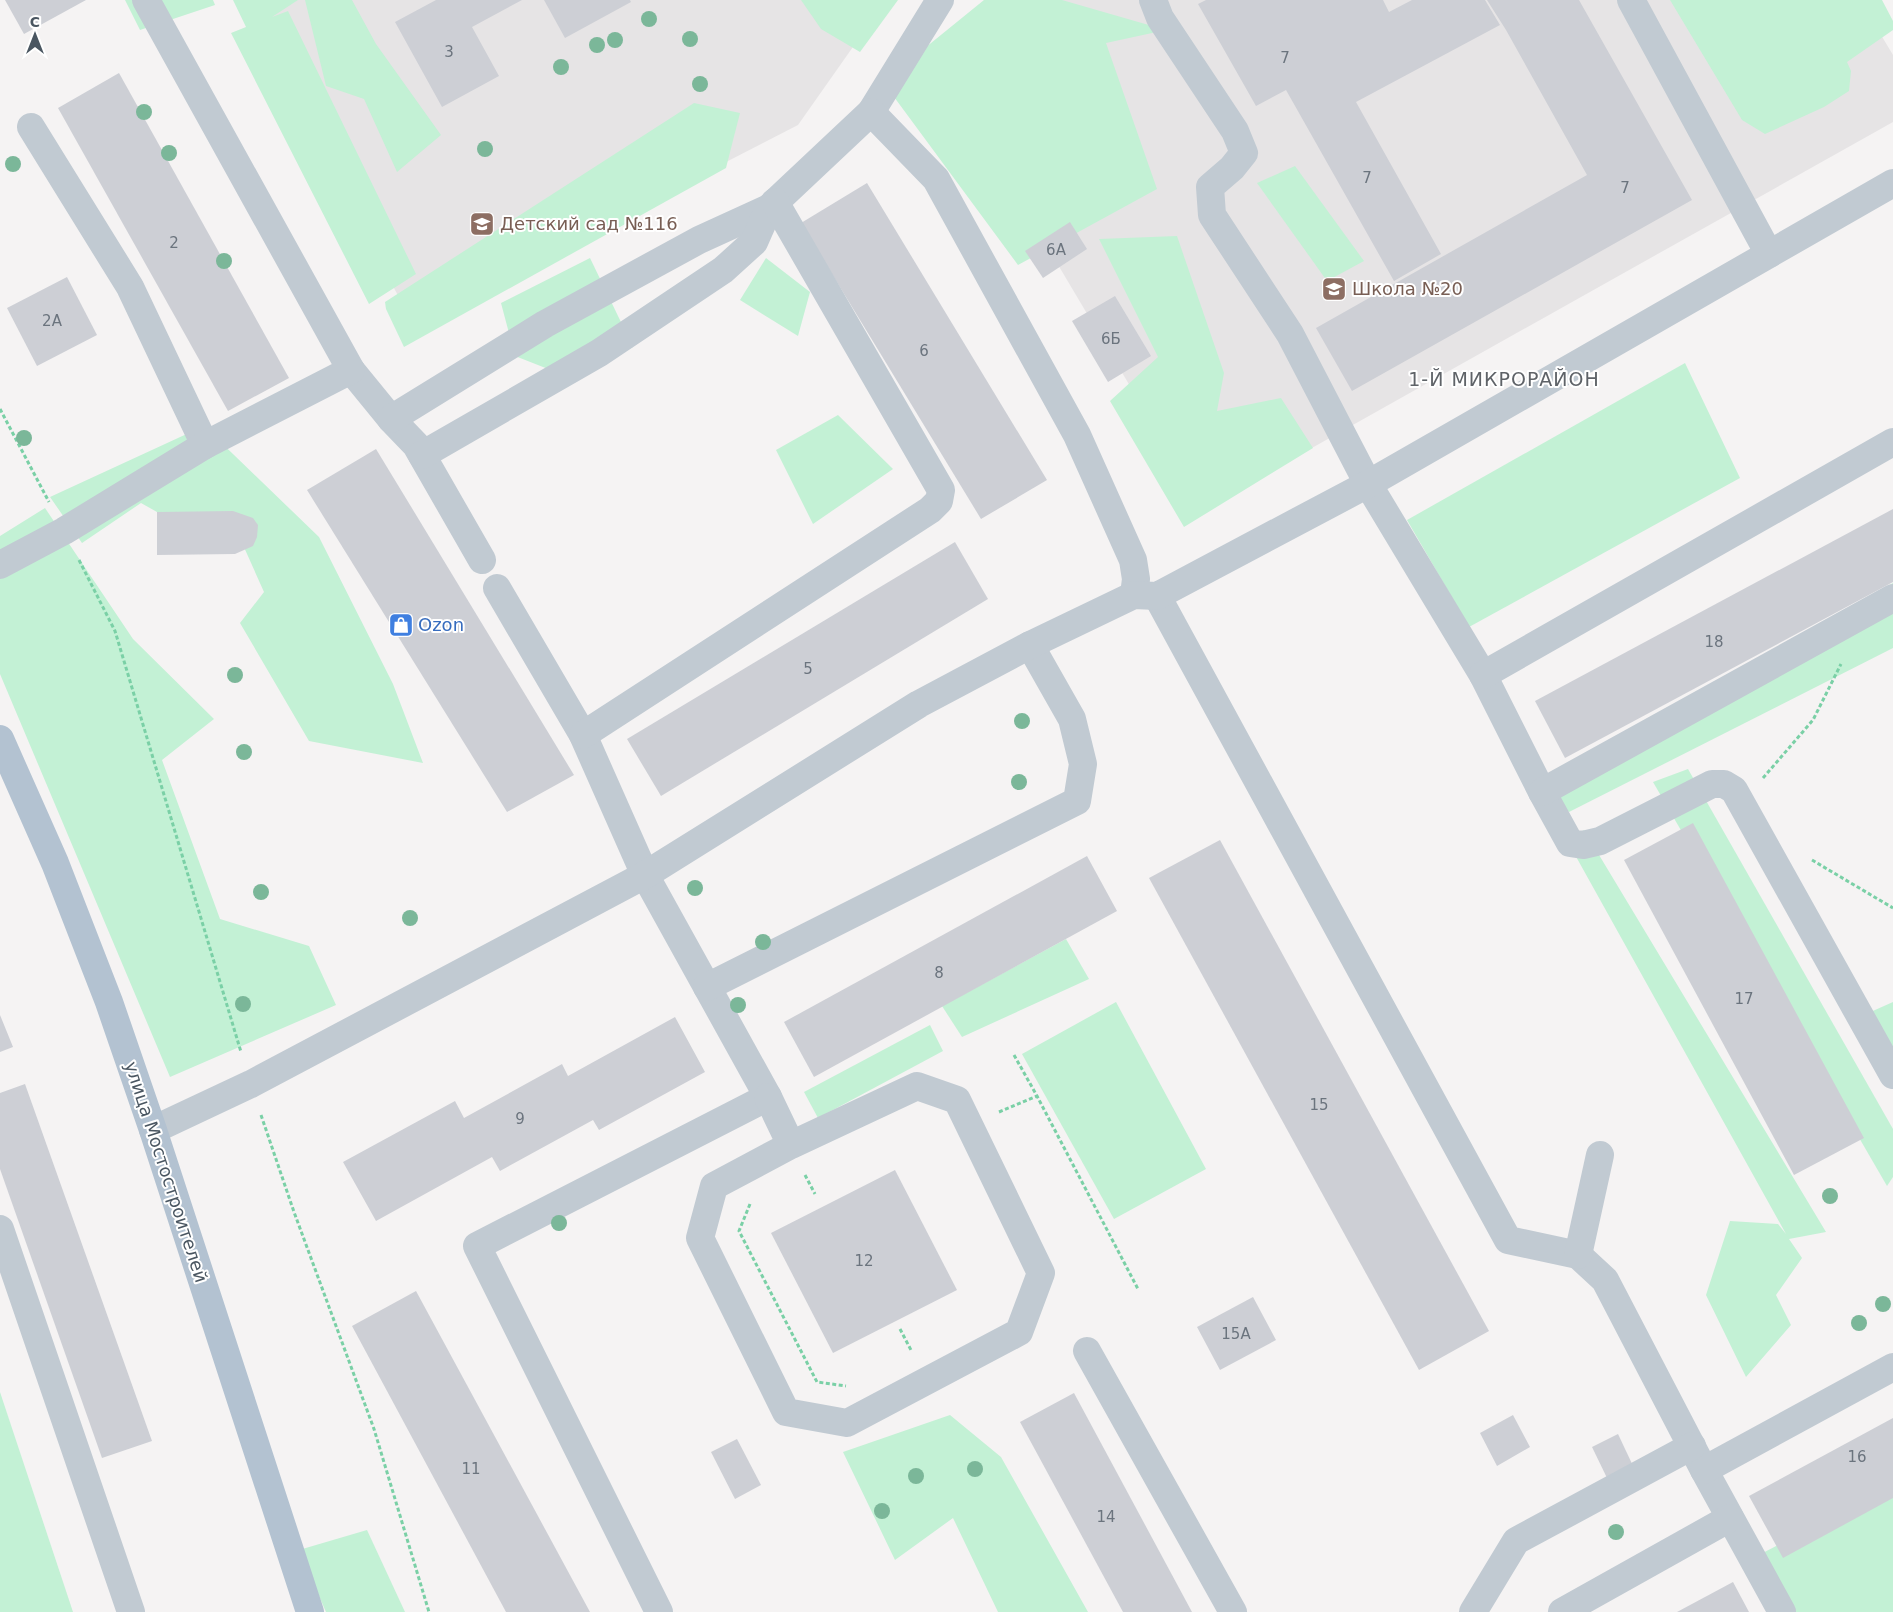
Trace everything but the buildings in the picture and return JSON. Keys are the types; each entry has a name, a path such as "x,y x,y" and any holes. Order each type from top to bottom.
{"main road":[{"name":"улица Мостостроителей","path":"0,739 55,863 109,1002 153,1130 310,1612"}],"lane":[{"path":"146,0 351,370 391,419 416,445 482,560"},
{"path":"391,419 546,324 700,240 772,205 871,112 940,0"},
{"path":"1153,0 1160,18 1235,131 1244,153 1232,168 1210,187 1212,215 1290,334 1368,484 1483,675 1570,843 1583,845 1600,841 1712,784 1724,784 1734,790 1893,1075"},
{"path":"1632,0 1769,254"},
{"path":"871,112 936,179 1077,435 1132,560 1136,579 1508,1240 1578,1255 1605,1280 1704,1470 1782,1612"},
{"path":"31,127 130,287 205,445"},
{"path":"153,1130 251,1084 645,875 919,704 1030,645 1146,596 1368,484 1893,183"},
{"path":"422,455 599,353 723,270 754,242 772,205"},
{"path":"583,735 940,502 941,490 772,205"},
{"path":"0,565 64,530 205,445 351,370"},
{"path":"1483,675 1893,442"},
{"path":"497,588 583,735 645,875 768,1097 791,1145"},
{"path":"1542,792 1893,598"},
{"path":"707,987 1077,801 1083,764 1072,719 1030,645"},
{"path":"917,1086 957,1100 1040,1273 1019,1332 847,1423 786,1412 700,1238 714,1186 791,1145 917,1086"},
{"path":"659,1612 477,1246 768,1097"},
{"path":"1578,1255 1600,1155"},
{"path":"0,1229 131,1612"},
{"path":"1087,1351 1234,1612"},
{"path":"1704,1470 1893,1367"},
{"path":"1473,1612 1516,1541 1692,1446"},
{"path":"1562,1612 1730,1518"}],"path":[{"path":"0,409 115,631 251,1084 294,1212 374,1429 429,1612"},
{"path":"1743,804 1813,720 1846,656"},
{"path":"1807,857 1893,908"},
{"path":"1014,1055 1138,1289"},
{"path":"791,1145 815,1194"},
{"path":"753,1197 739,1231 817,1382 849,1387"},
{"path":"900,1329 913,1355 920,1351"}],"shaded area":[{"name":"Детский сад №116","path":"237,0 886,0 798,125 413,323"},
{"name":"Школа №20","path":"1029,0 1860,0 1893,55 1893,122 1203,509 978,130"}],"green space":[{"path":"125,0 213,0 215,5 140,30"},
{"path":"233,0 298,0 272,17 288,11 416,274 369,304 231,33 246,27"},
{"path":"305,0 352,0 376,44 441,135 397,172 364,99 326,86"},
{"path":"801,0 898,0 860,52 821,29"},
{"path":"984,0 1062,0 1166,30 1106,43 1157,189 1018,265 883,82"},
{"path":"1670,0 1882,0 1893,21 1893,30 1847,62 1851,71 1849,91 1824,107 1765,134 1742,120"},
{"path":"694,103 740,113 726,168 404,347 386,309 385,302"},
{"path":"1295,166 1364,261 1327,281 1257,183"},
{"path":"1177,236 1224,373 1217,411 1281,398 1313,448 1184,527 1110,401 1158,357 1099,239"},
{"path":"590,258 633,347 571,378 515,356 501,303"},
{"path":"766,258 810,292 798,336 740,300"},
{"path":"1685,363 1740,478 1469,627 1407,520"},
{"path":"838,415 893,469 813,524 776,450"},
{"path":"204,426 319,537 393,684 423,763 309,741 240,623 264,592 230,516 157,512 141,503 82,543 50,497"},
{"path":"45,508 133,639 214,719 162,760 220,919 309,946 336,1005 170,1077 0,674 0,536"},
{"path":"1893,583 1893,648 1569,812 1539,779"},
{"path":"1688,769 1893,1129 1893,1177 1887,1186 1653,782"},
{"path":"1584,830 1826,1232 1789,1239 1802,1258 1776,1295 1791,1325 1746,1377 1706,1295 1730,1221 1778,1224 1786,1234 1569,844"},
{"path":"1066,939 1089,979 962,1037 942,1006"},
{"path":"1116,1002 1206,1169 1114,1219 1022,1054"},
{"path":"1893,1002 1893,1067 1866,1014"},
{"path":"930,1025 943,1051 818,1118 804,1092"},
{"path":"0,1392 73,1612 0,1612"},
{"path":"950,1415 1001,1457 1088,1612 998,1612 953,1518 895,1560 843,1452"},
{"path":"1893,1485 1893,1612 1775,1612 1755,1557"},
{"path":"367,1530 405,1612 326,1612 299,1550"}],"place":[{"name":"Детский сад №116","path":"482,224"},
{"name":"Школа №20","path":"1334,289"},
{"name":"Ozon","path":"401,625"}],"district":[{"name":"1-Й МИКРОРАЙОН","path":"1504,379"}]}
